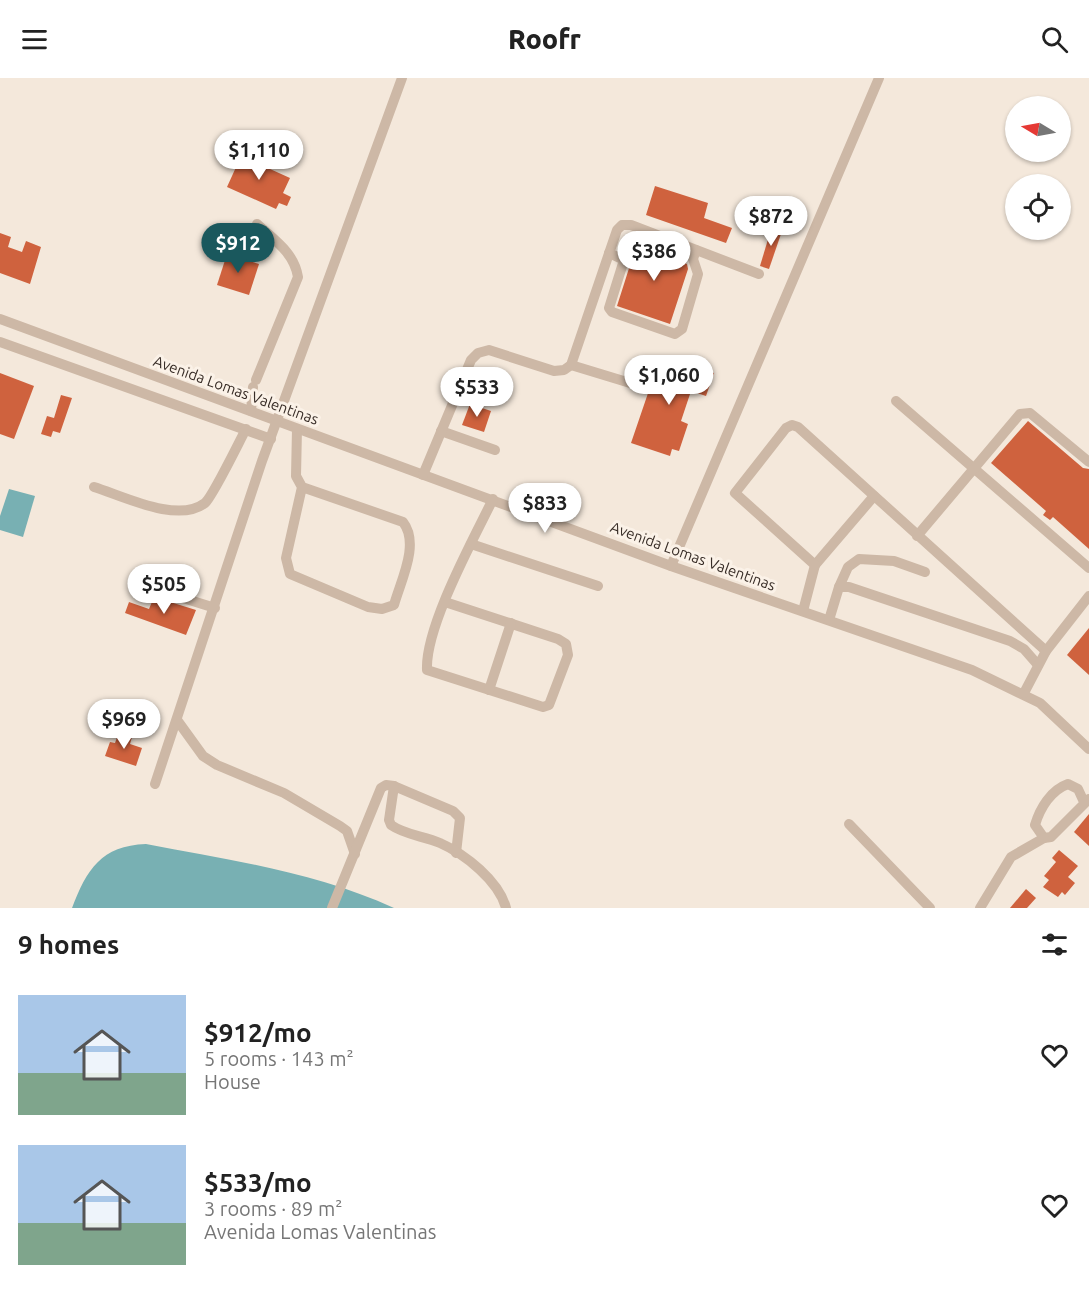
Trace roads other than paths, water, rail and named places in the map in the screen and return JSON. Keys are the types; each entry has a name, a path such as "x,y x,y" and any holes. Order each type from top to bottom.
{"street":[{"path":"155,784 271,439 402,78"},
{"path":"670,566 879,78"},
{"path":"251,411 254,384 298,277 296,265 290,254 257,224"},
{"path":"423,475 471,360 478,353 489,350 554,371 564,370 572,365 617,230 622,225 632,225 759,273"},
{"path":"609,253 624,260 609,308 612,312 675,334 682,329 698,274 693,259 696,250"},
{"name":"Avenida Lomas Valentinas","path":"0,319 670,566 972,670 1024,693 1040,703 1087,742"},
{"path":"0,342 271,439"},
{"path":"572,365 640,386"},
{"path":"896,401 1089,568"},
{"path":"917,536 975,471 1020,414 1030,413 1089,462"},
{"path":"815,565 735,494 786,428 792,425 798,427 1046,651"},
{"path":"94,487 166,511 188,510 206,502 246,429"},
{"path":"297,429 296,476 302,487 286,558 290,573 368,606 382,609 394,605 411,545 410,531 403,522 302,487"},
{"path":"441,431 495,450"},
{"path":"803,611 815,565 874,496"},
{"path":"445,602 558,639 566,644 568,656 547,706 427,670 429,653 445,602 493,500"},
{"path":"471,544 598,586"},
{"path":"829,620 838,587 848,567 859,559 894,561 925,572"},
{"path":"145,586 215,608"},
{"path":"838,587 861,590 1010,641 1024,649 1038,664"},
{"path":"1024,693 1046,651 1089,596"},
{"path":"489,690 511,623"},
{"path":"177,720 203,756 217,765 284,793 347,831 355,854"},
{"path":"980,908 1011,856 1044,838 1051,837 1087,800 1078,789 1068,784 1060,787 1042,807 1035,825 1044,838"},
{"path":"332,908 381,788 386,785 394,786 453,811 460,818 456,853"},
{"path":"394,786 389,820 391,825 441,843 456,853 492,883 503,896 506,908"},
{"path":"849,824 930,908"}],"water":[{"path":"9,489 35,496 23,537 0,530 0,516"},
{"path":"146,844 303,876 394,908 72,908 90,871 98,862 118,849"}]}
